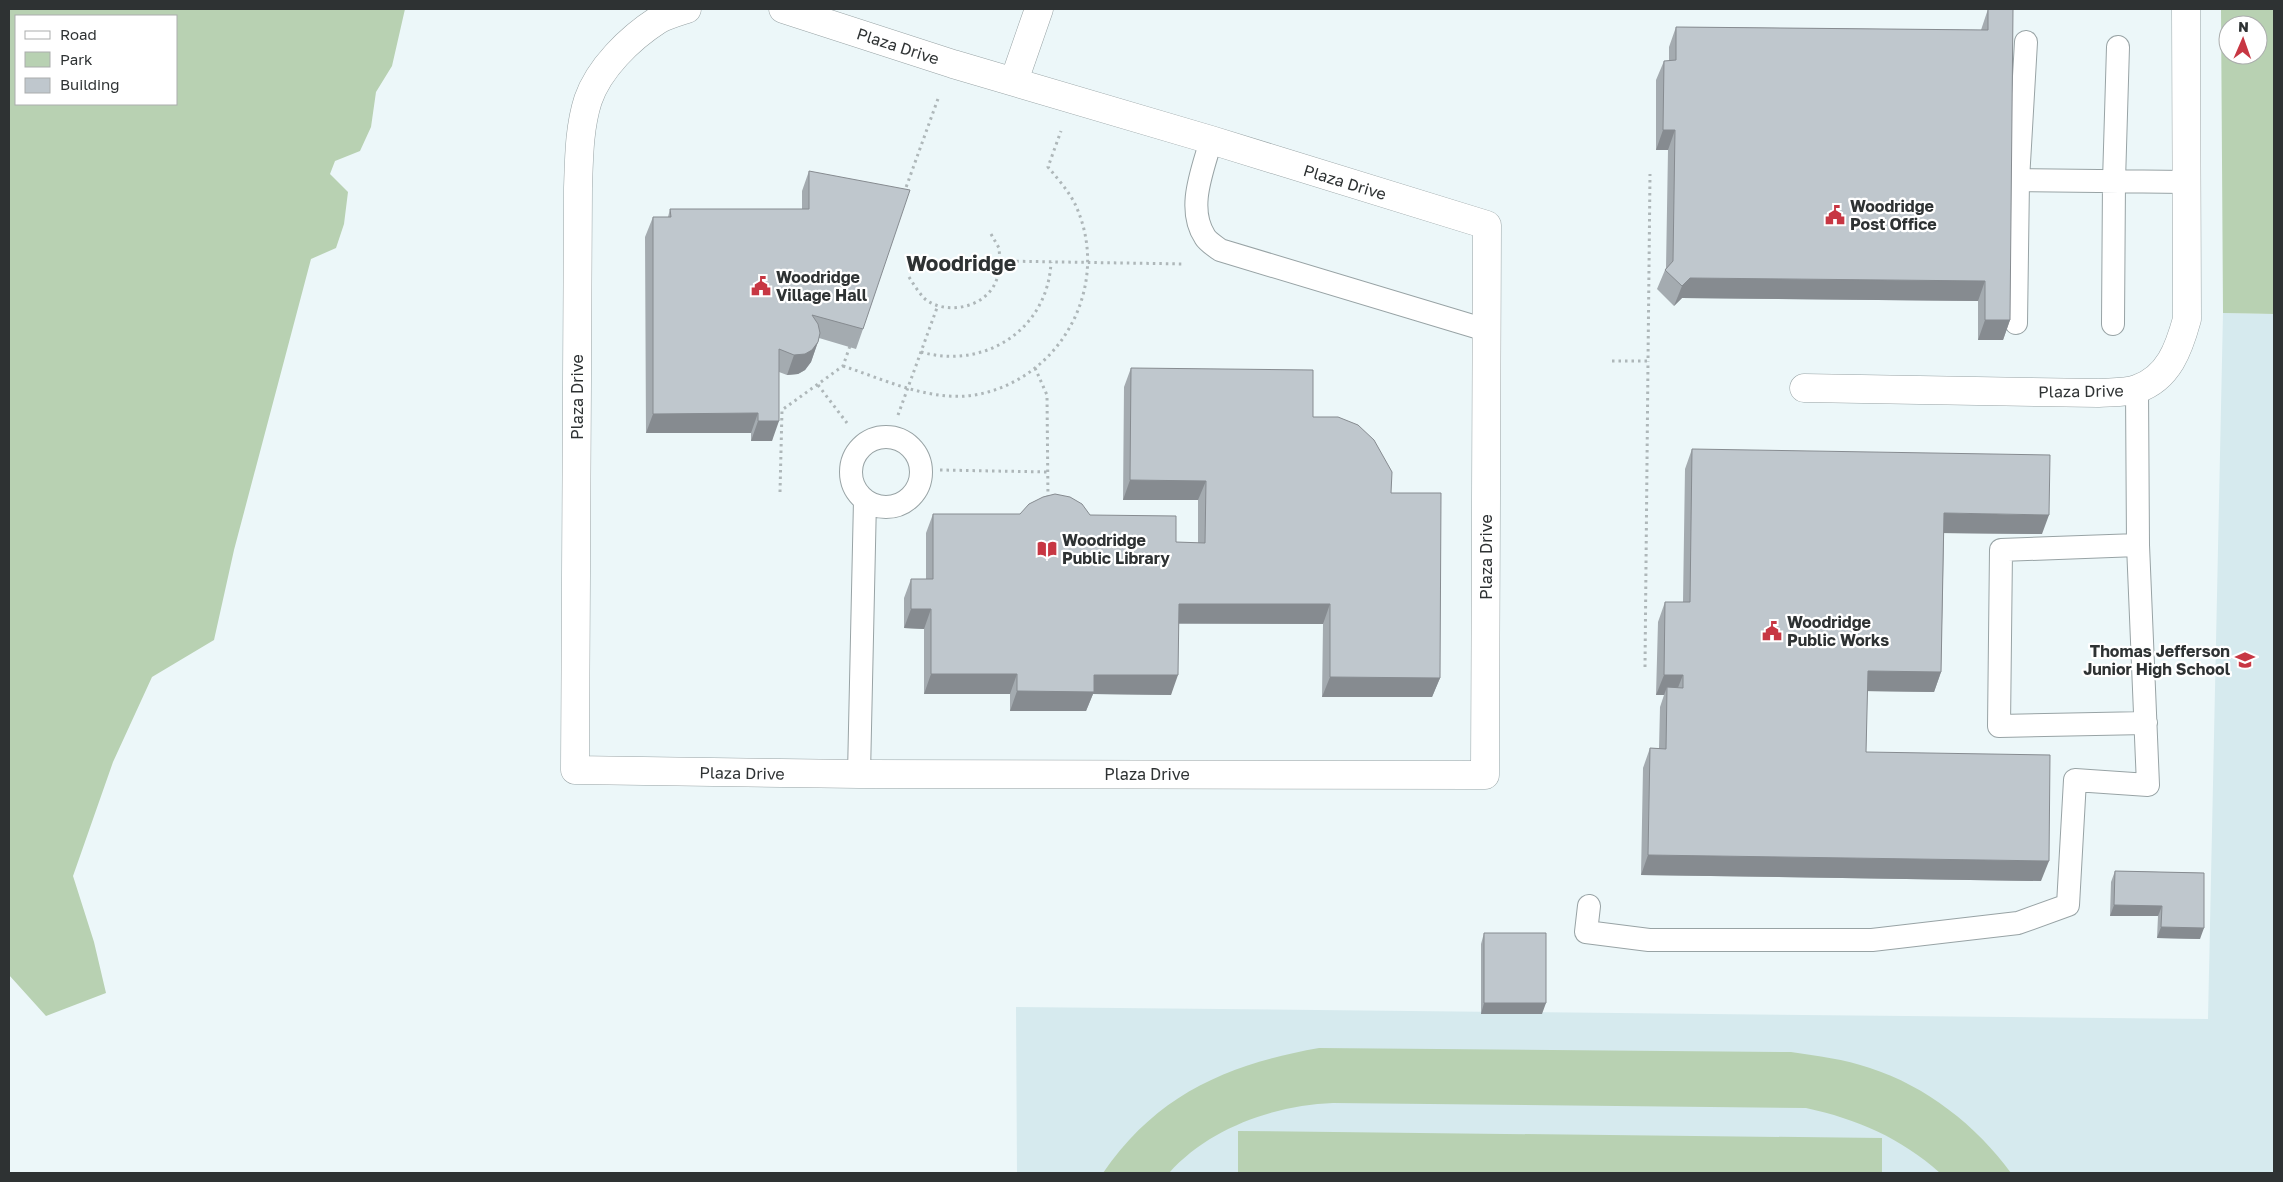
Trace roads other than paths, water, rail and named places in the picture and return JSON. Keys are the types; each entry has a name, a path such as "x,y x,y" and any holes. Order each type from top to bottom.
{"street":[{"name":"Plaza Drive","path":"687,9 660,19 626,45 603,74 589,99 580,137 578,188 575,770 859,774 1485,775 1487,225 783,9"},
{"path":"1014,81 1039,9"},
{"name":"Plaza Drive","path":"1804,388 2098,393 2137,389 2162,375 2178,351 2187,319 2186,9"}],"lane":[{"path":"2016,323 2018,180 2026,42"},
{"path":"2113,324 2114,181 2118,48"},
{"path":"1211,140 1197,192 1196,208 1199,224 1206,239 1220,250 1486,330"},
{"path":"2018,180 2187,182"},
{"path":"1589,906 1586,932 1649,940 1872,940 2018,923 2068,906 2075,780 2148,785 2138,545 2137,389"},
{"path":"859,774 865,500"},
{"path":"2138,545 2001,550 1999,726 2146,723"}],"place":[{"name":"Woodridge Post Office","path":"1835,215"},
{"name":"Woodridge Village Hall","path":"761,286"},
{"name":"Woodridge Public Library","path":"1047,549"},
{"name":"Woodridge Public Works","path":"1772,631"},
{"name":"Thomas Jefferson Junior High School","path":"2245,660"}],"district":[{"name":"Woodridge","path":"961,264"}]}
